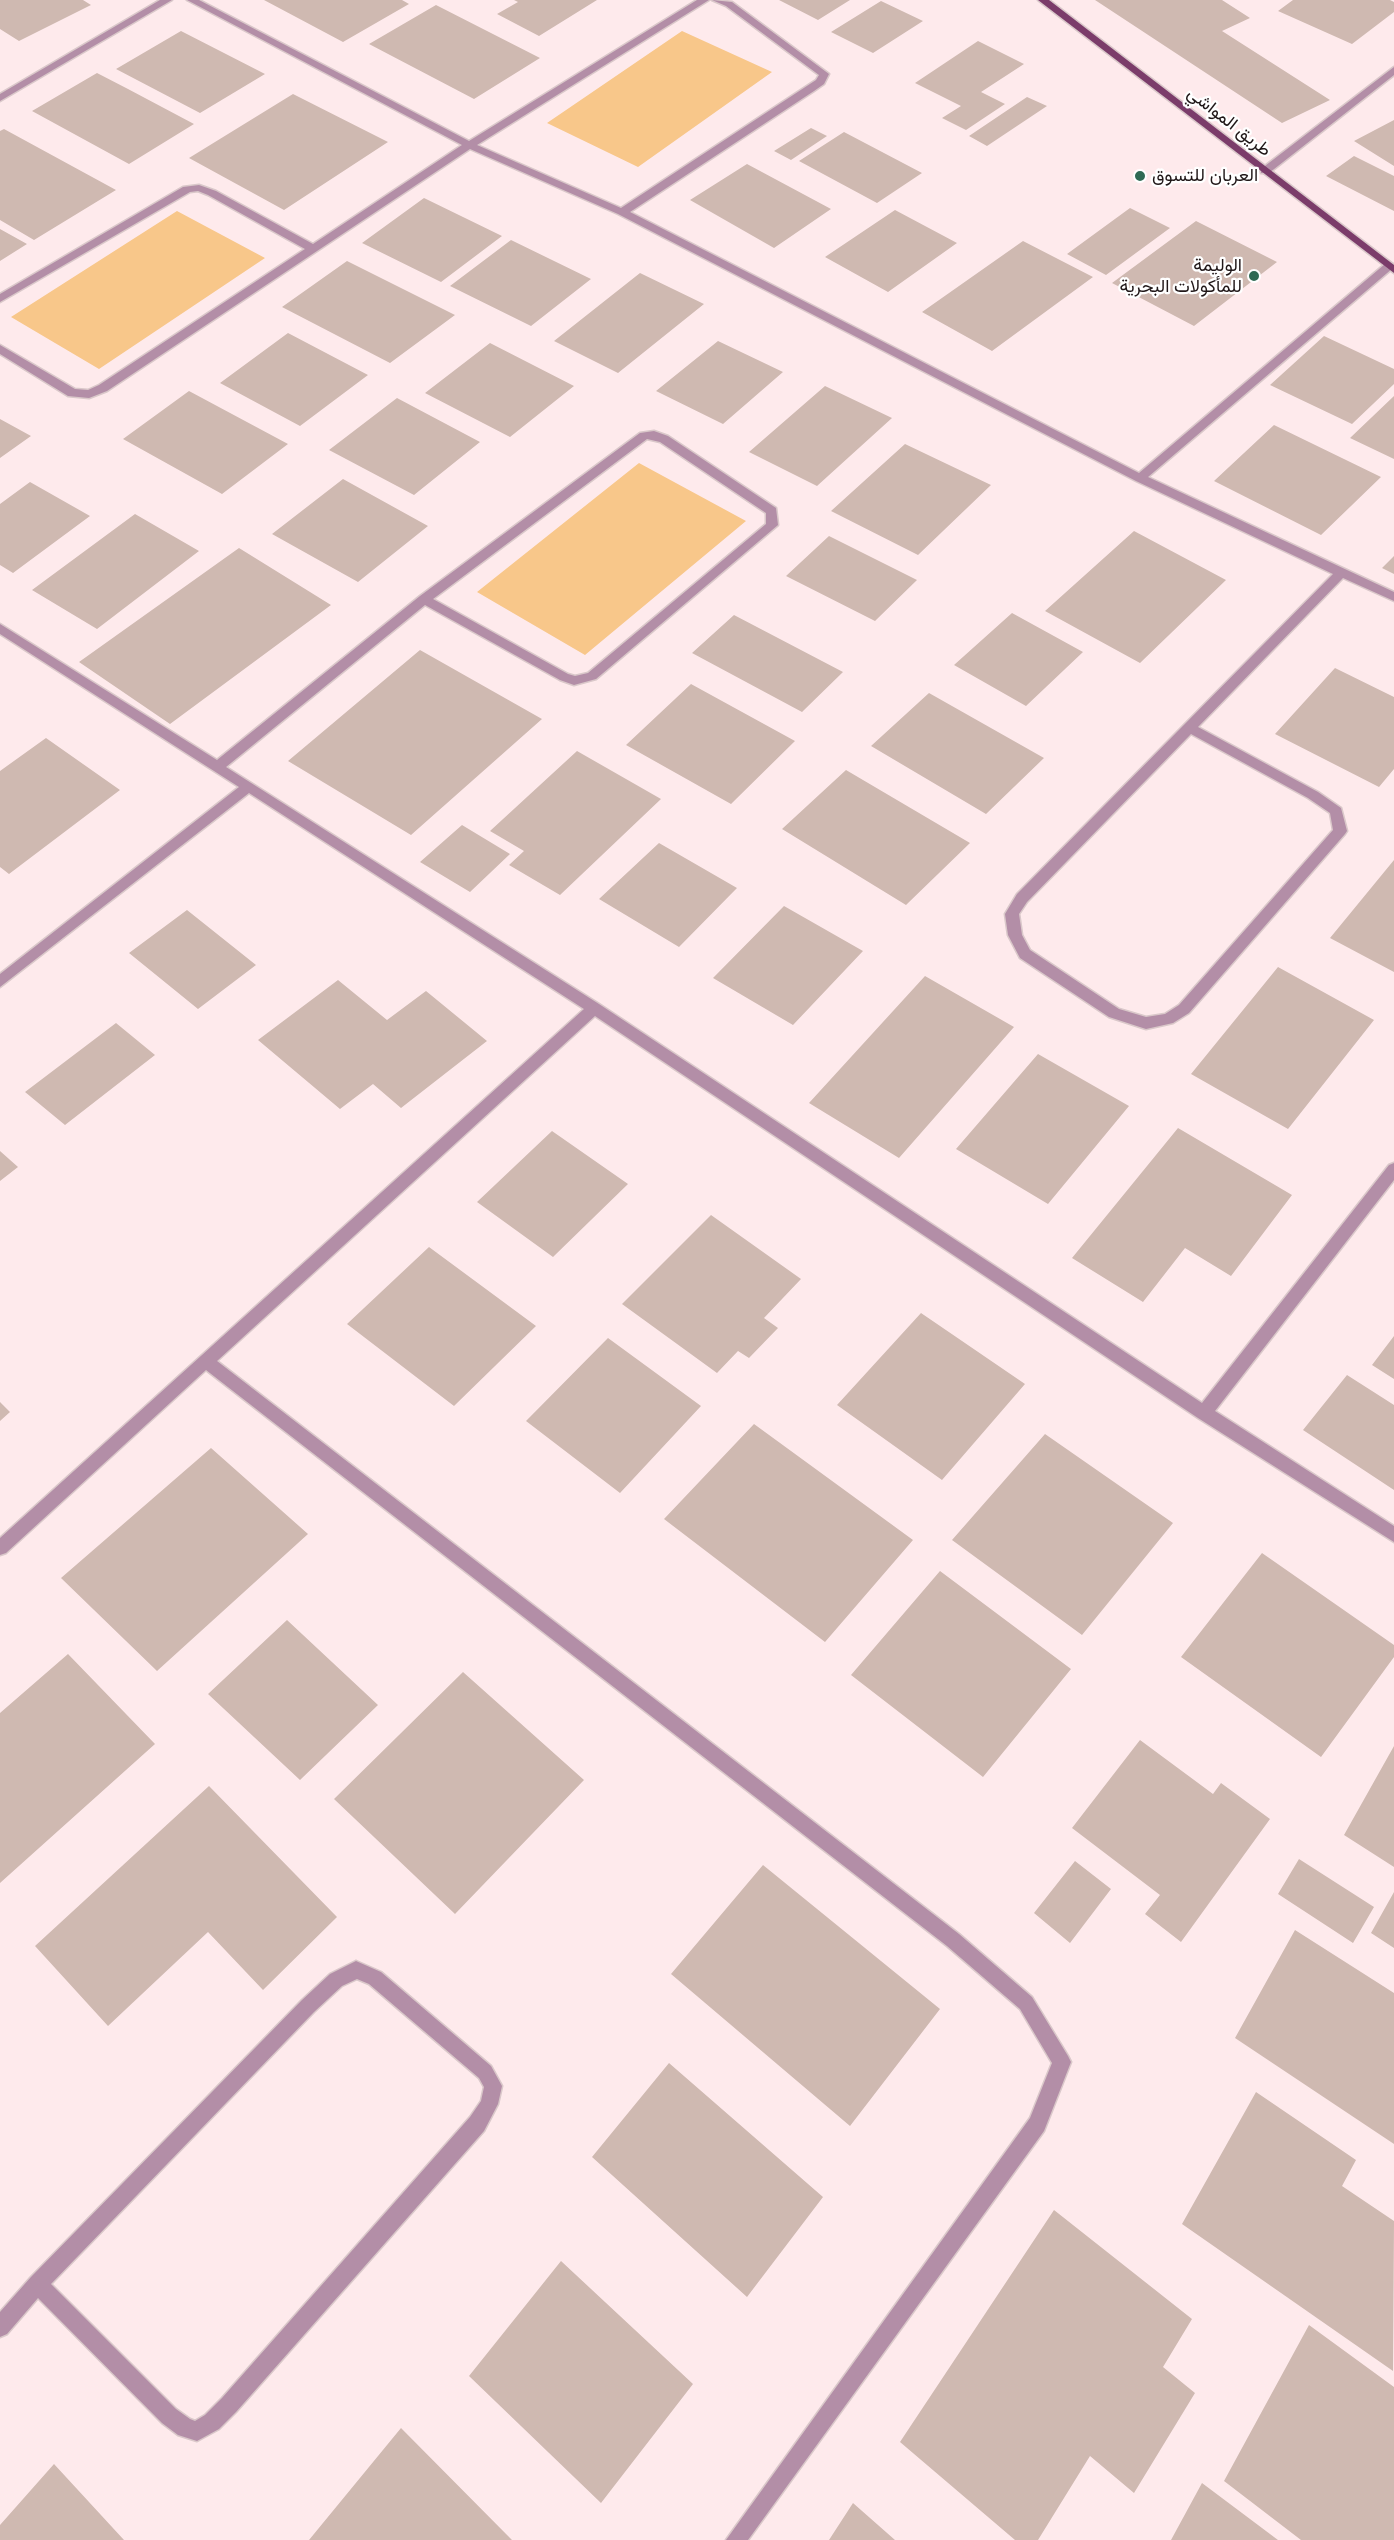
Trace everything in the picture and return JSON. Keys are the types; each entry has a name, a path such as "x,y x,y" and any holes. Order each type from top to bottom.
{"main road":[{"name":"طريق المواشي","path":"1043,0 1392,268"}],"street":[{"path":"0,98 167,0"},
{"path":"192,0 469,145 622,212 1140,478 1394,597"},
{"path":"0,348 57,386 72,393 89,394 103,388 469,145 704,0"},
{"path":"622,212 819,82 824,74 729,4 717,0"},
{"path":"1265,171 1394,70"},
{"path":"0,299 187,189 199,188 212,193 312,248"},
{"path":"1140,478 1392,268"},
{"path":"216,768 424,599 644,436 654,435 664,440 772,511 772,525 592,676 583,680 574,681 564,677 424,599"},
{"path":"1190,728 1313,795 1336,811 1340,831 1184,1009 1168,1019 1146,1023 1114,1013 1025,954 1015,935 1012,914 1022,898 1342,573"},
{"path":"0,628 594,1008 1204,1413 1394,1534"},
{"path":"0,982 248,787"},
{"path":"0,1548 204,1360 594,1008"},
{"path":"1204,1413 1394,1168"},
{"path":"204,1360 953,1940 1026,2003 1062,2062 1036,2124 736,2540"},
{"path":"0,2327 38,2284 308,2006 336,1980 356,1970 375,1978 477,2064 493,2086 489,2104 477,2124 229,2405 212,2422 197,2431 185,2428 169,2416 38,2284"}],"shaded area":[{"path":"682,31 772,72 638,167 547,123"},
{"path":"177,211 265,258 99,369 11,317"},
{"path":"639,463 746,521 585,655 477,592"}],"building":[{"path":"0,0 83,0 91,5 19,41 0,29"},
{"path":"264,0 402,0 409,4 343,42"},
{"path":"514,0 597,0 539,36 497,14 518,2"},
{"path":"779,0 850,0 818,20"},
{"path":"1095,0 1222,0 1250,18 1222,31 1330,100 1282,123"},
{"path":"1293,0 1390,0 1394,2 1394,12 1352,44 1278,11"},
{"path":"881,1 923,21 873,53 831,32"},
{"path":"436,5 540,58 474,99 369,44"},
{"path":"181,31 265,74 200,113 116,69"},
{"path":"978,41 1024,64 981,92 1005,104 966,130 942,118 961,106 915,83"},
{"path":"97,73 194,124 129,164 32,111"},
{"path":"293,94 388,142 284,210 189,158"},
{"path":"1027,97 1047,106 987,146 969,136"},
{"path":"1394,120 1394,166 1354,141"},
{"path":"811,128 827,136 791,160 774,151"},
{"path":"4,129 116,190 34,240 0,220 0,131"},
{"path":"844,132 922,173 877,203 799,161"},
{"path":"1354,156 1394,176 1394,211 1326,176"},
{"path":"747,164 831,209 774,248 690,200"},
{"path":"424,198 502,236 441,282 362,243"},
{"path":"1130,208 1170,228 1106,275 1067,254"},
{"path":"895,210 957,243 888,292 825,257"},
{"path":"1196,221 1277,262 1194,326 1112,283"},
{"path":"0,229 27,244 0,261"},
{"path":"511,240 591,279 531,326 450,286"},
{"path":"1023,241 1093,277 992,351 922,312"},
{"path":"347,261 455,315 390,363 282,307"},
{"path":"640,273 704,304 618,373 554,341"},
{"path":"288,333 368,375 300,426 220,383"},
{"path":"1324,336 1394,369 1394,384 1352,424 1270,385"},
{"path":"718,341 783,372 723,424 656,391"},
{"path":"490,343 574,386 510,437 425,393"},
{"path":"825,386 892,418 817,486 749,452"},
{"path":"189,391 288,444 222,494 123,439"},
{"path":"1394,396 1394,459 1350,438"},
{"path":"397,398 480,442 414,495 329,450"},
{"path":"0,419 31,436 0,458"},
{"path":"1274,425 1381,477 1321,535 1214,481"},
{"path":"905,444 991,485 918,555 831,511"},
{"path":"343,479 428,526 358,582 272,534"},
{"path":"30,482 90,516 13,573 0,565 0,504"},
{"path":"135,514 199,551 97,629 32,590"},
{"path":"1134,531 1226,580 1140,663 1045,611"},
{"path":"829,536 917,580 875,621 786,576"},
{"path":"239,548 331,605 170,724 79,662"},
{"path":"1394,556 1394,574 1382,568"},
{"path":"1012,613 1083,652 1026,706 954,665"},
{"path":"734,615 843,672 802,712 692,653"},
{"path":"420,650 542,719 411,835 288,761"},
{"path":"1335,668 1394,697 1394,769 1379,787 1275,734"},
{"path":"691,684 795,741 731,804 626,745"},
{"path":"929,693 1044,758 986,814 871,746"},
{"path":"46,738 120,790 9,874 0,867 0,771"},
{"path":"577,751 661,799 560,895 509,865 524,851 490,831"},
{"path":"846,770 970,843 906,905 782,829"},
{"path":"462,825 510,854 470,892 420,862"},
{"path":"659,843 737,888 679,947 599,899"},
{"path":"1394,860 1394,972 1330,938"},
{"path":"784,906 863,951 793,1025 713,978"},
{"path":"187,910 256,965 198,1009 129,953"},
{"path":"1278,967 1374,1020 1288,1129 1191,1074"},
{"path":"925,976 1014,1027 899,1158 809,1103"},
{"path":"338,980 387,1020 426,991 487,1041 401,1108 373,1084 340,1109 258,1040"},
{"path":"116,1023 155,1055 65,1125 25,1092"},
{"path":"1038,1054 1129,1106 1048,1204 956,1149"},
{"path":"1178,1128 1292,1195 1231,1276 1185,1248 1143,1302 1072,1258"},
{"path":"552,1131 628,1184 553,1257 477,1202"},
{"path":"0,1151 18,1167 0,1181"},
{"path":"711,1215 801,1279 764,1318 778,1328 749,1358 738,1351 717,1373 622,1304"},
{"path":"429,1247 536,1326 454,1406 347,1324"},
{"path":"921,1313 1025,1384 942,1480 837,1405"},
{"path":"1394,1336 1394,1379 1372,1365"},
{"path":"608,1338 701,1406 620,1493 526,1421"},
{"path":"1347,1375 1394,1405 1394,1490 1303,1430"},
{"path":"0,1402 10,1412 0,1421"},
{"path":"754,1424 913,1540 825,1642 664,1519"},
{"path":"1045,1434 1173,1523 1082,1635 952,1540"},
{"path":"211,1448 308,1534 157,1671 61,1578"},
{"path":"1262,1553 1394,1645 1394,1657 1321,1757 1181,1657"},
{"path":"940,1571 1071,1669 983,1777 851,1675"},
{"path":"287,1620 378,1705 300,1780 208,1694"},
{"path":"68,1654 155,1744 0,1883 0,1713"},
{"path":"463,1672 584,1780 455,1914 334,1799"},
{"path":"1140,1740 1213,1794 1221,1783 1270,1819 1181,1942 1145,1914 1160,1895 1072,1828"},
{"path":"1394,1746 1394,1867 1344,1835"},
{"path":"209,1786 337,1917 263,1990 208,1932 108,2026 35,1946"},
{"path":"1299,1859 1374,1907 1353,1943 1278,1894"},
{"path":"1075,1861 1111,1889 1070,1943 1034,1913"},
{"path":"763,1865 940,2009 850,2126 671,1974"},
{"path":"1394,1892 1394,1948 1371,1933"},
{"path":"1295,1930 1394,1993 1394,2144 1235,2038"},
{"path":"669,2063 823,2197 747,2297 592,2157"},
{"path":"1256,2092 1356,2160 1342,2186 1394,2221 1393,2371 1182,2224"},
{"path":"1054,2210 1192,2319 1163,2367 1195,2393 1134,2493 1090,2456 1038,2540 1015,2540 900,2442"},
{"path":"561,2261 693,2384 601,2503 469,2376"},
{"path":"1309,2325 1394,2387 1394,2540 1301,2540 1224,2481"},
{"path":"401,2428 512,2540 309,2540"},
{"path":"54,2464 124,2540 0,2540 0,2525"},
{"path":"1202,2483 1278,2540 1171,2540"},
{"path":"853,2503 895,2540 829,2540"}],"place":[{"name":"العربان للتسوق","path":"1140,176"},
{"name":"الوليمة للمأكولات البحرية","path":"1254,276"}]}
